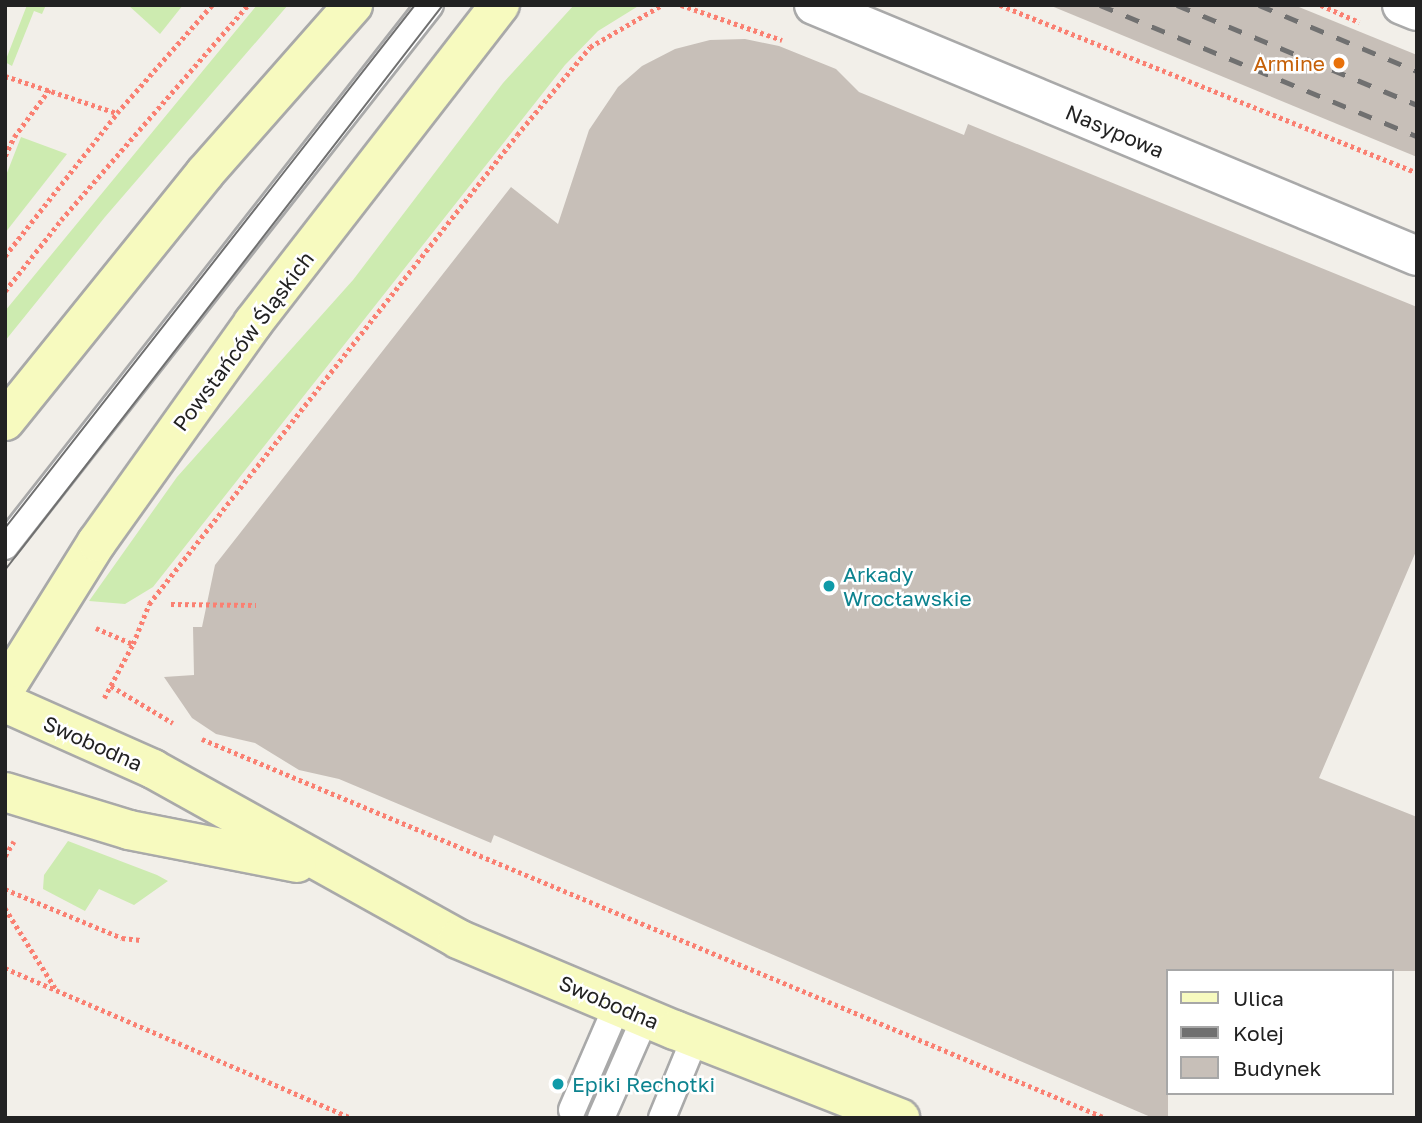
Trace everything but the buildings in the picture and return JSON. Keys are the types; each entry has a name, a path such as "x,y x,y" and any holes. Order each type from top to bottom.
{"main road":[{"path":"5,421 205,173 353,5"},
{"name":"Powstańców Śląskich","path":"5,689 84,561 253,323 503,9"},
{"name":"Swobodna","path":"5,703 153,769 326,869 458,939 695,1038 900,1118"},
{"name":"Swobodna","path":"5,792 129,830 326,869"}],"street":[{"name":"Nasypowa","path":"814,5 1417,256"},
{"path":"1402,5 1417,11"}],"lane":[{"path":"5,546 430,5"},
{"path":"572,1110 631,1012"},
{"path":"601,1118 631,1012"},
{"path":"662,1118 695,1038"}],"path":[{"path":"5,256 117,113 212,5"},
{"path":"5,291 61,220 248,5"},
{"path":"104,697 133,645 149,604 575,65 608,33 662,5"},
{"path":"1000,5 1417,173"},
{"path":"5,76 117,113"},
{"path":"5,156 14,136 49,90"},
{"path":"171,604 256,605"},
{"path":"111,686 185,731"},
{"path":"196,737 1105,1118"},
{"path":"5,889 122,938 141,940"},
{"path":"5,908 58,991"},
{"path":"5,968 351,1118"}],"green space":[{"path":"27,5 46,5 42,14 34,11 12,66 5,62"},
{"path":"128,5 183,5 160,34"},
{"path":"257,5 288,5 105,217 5,341 5,311"},
{"path":"574,5 640,5 598,31 565,65 153,587 125,604 89,601 177,477 353,280 503,83"},
{"path":"21,137 67,154 5,233 5,178"},
{"path":"68,841 168,881 134,905 99,889 85,911 43,889 44,875"}],"tram line":[{"path":"5,528 415,5"},
{"path":"5,570 443,5"}],"railway":[{"path":"1100,5 1417,136"},
{"path":"1177,5 1417,105"},
{"path":"1259,5 1417,71"}],"place":[{"name":"Armine","path":"1339,63"},
{"name":"Arkady Wrocławskie","path":"829,586"},
{"name":"Epiki Rechotki","path":"558,1084"}]}
